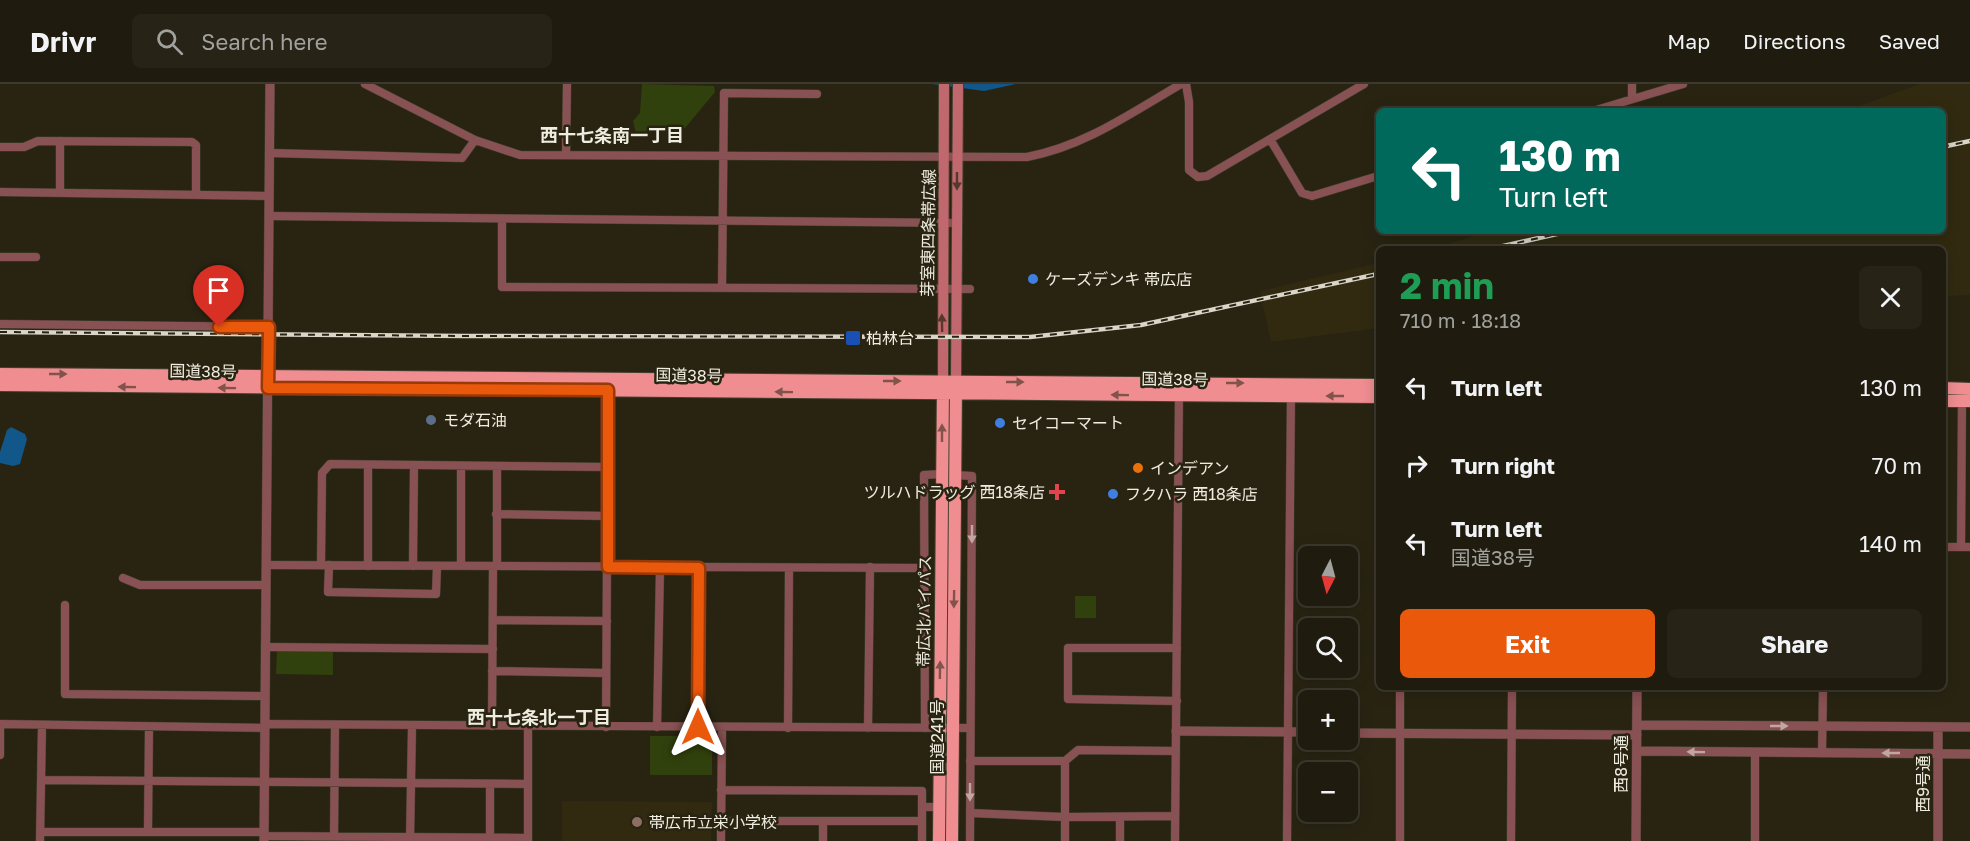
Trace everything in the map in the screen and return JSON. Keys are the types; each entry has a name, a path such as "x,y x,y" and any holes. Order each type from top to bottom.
{"highway":[{"name":"国道38号","path":"0,374 268,382"},
{"name":"国道38号","path":"0,385 268,382 1291,390 1376,385"},
{"name":"帯広北バイパス","path":"939,841 943,388"},
{"name":"国道241号","path":"952,841 956,388"},
{"path":"1946,389 1966,395"},
{"name":"国道38号","path":"1291,390 1376,397"},
{"path":"1946,400 1966,395"}],"main road":[{"name":"芽室東四条帯広線","path":"943,388 941,289 944,84"},
{"name":"芽室東四条帯広線","path":"956,388 958,84"}],"street":[{"path":"264,836 270,84"},
{"path":"365,84 475,140 520,155 944,158 1027,157 1056,151 1089,138 1181,84"},
{"path":"566,155 567,84"},
{"path":"1186,84 1189,102 1189,170 1192,174 1207,176 1364,84"},
{"path":"1632,84 1632,99"},
{"path":"1603,108 1683,84"},
{"path":"722,288 724,93 817,94"},
{"path":"1270,139 1302,193 1312,196 1376,177"},
{"path":"270,153 462,158 475,140"},
{"path":"0,147 24,147 39,141 192,142 196,145 196,194"},
{"path":"60,141 60,193"},
{"path":"0,192 269,196"},
{"path":"269,216 957,223"},
{"path":"502,219 502,287 970,289"},
{"path":"0,257 36,257"},
{"path":"0,324 269,327"},
{"path":"606,727 608,385"},
{"path":"1175,841 1179,389"},
{"path":"1287,841 1291,390"},
{"path":"1946,547 1966,547 1966,395"},
{"path":"437,566 436,594 328,592 322,473 330,464 608,467"},
{"path":"368,465 368,566"},
{"path":"413,566 414,466"},
{"path":"460,566 461,466"},
{"path":"492,726 497,466"},
{"path":"925,728 924,475 942,474"},
{"path":"955,475 972,476 970,841"},
{"path":"496,514 607,516"},
{"path":"266,565 923,568"},
{"path":"657,727 660,567"},
{"path":"868,728 870,567"},
{"path":"698,727 699,568"},
{"path":"788,728 789,568"},
{"path":"123,578 140,585 266,585"},
{"path":"65,605 65,694 265,696"},
{"path":"493,620 607,621"},
{"path":"266,647 493,649"},
{"path":"1177,648 1068,648 1068,699 1177,701"},
{"path":"492,671 606,673"},
{"path":"1400,690 1400,841"},
{"path":"1511,841 1512,690"},
{"name":"西8号通","path":"1636,841 1637,690"},
{"path":"1822,753 1823,690"},
{"path":"0,755 0,724 148,727 335,725 970,728"},
{"path":"40,841 42,725"},
{"path":"334,839 335,725"},
{"path":"410,839 412,726"},
{"path":"40,832 148,831 334,839 528,839 528,726"},
{"path":"148,727 148,831"},
{"path":"721,841 722,727"},
{"path":"1358,733 1512,734 1822,727 1970,727"},
{"name":"西9号通","path":"1938,727 1938,841"},
{"path":"1176,731 1298,732"},
{"path":"970,761 1065,761 1078,750 1176,751"},
{"path":"1637,752 1970,754"},
{"path":"1755,753 1755,841"},
{"path":"1065,761 1065,841"},
{"path":"42,780 528,784"},
{"path":"490,784 490,840"},
{"path":"721,790 922,791 922,841"},
{"path":"922,807 939,807"},
{"path":"970,813 1065,817 1175,816"},
{"path":"1120,817 1120,841"},
{"path":"721,821 922,821"},
{"path":"823,821 823,841"}],"shaded area":[{"path":"1920,84 1970,84 1970,295 1946,296 1946,246 1442,246 1480,234 1946,234 1946,108 1853,108"},
{"path":"1376,263 1376,328 1271,342 1260,291"},
{"name":"帯広市立栄小学校","path":"562,801 712,802 711,841 562,841"}],"green space":[{"path":"642,84 714,86 715,92 685,128 636,133 633,121 640,113"},
{"path":"1075,596 1096,596 1096,618 1075,618"},
{"path":"277,651 333,652 333,675 276,674"},
{"path":"650,736 712,736 712,775 650,775"}],"water":[{"path":"932,84 1016,84 984,91"},
{"path":"11,427 25,434 27,439 20,464 13,466 0,463 0,452 7,430"}],"railway":[{"path":"1946,146 1970,141"},
{"path":"1503,246 1557,234"},
{"path":"0,332 1030,337 1141,325 1376,274"}],"place":[{"name":"ケーズデンキ 帯広店","path":"1033,279"},
{"name":"柏林台","path":"853,338"},
{"name":"モダ石油","path":"431,420"},
{"name":"セイコーマート","path":"1000,423"},
{"name":"インデアン","path":"1138,468"},
{"name":"ツルハドラッグ 西18条店","path":"1057,492"},
{"name":"フクハラ 西18条店","path":"1113,494"},
{"name":"帯広市立栄小学校","path":"637,822"}],"district":[{"name":"西十七条南一丁目","path":"612,135"},
{"name":"西十七条北一丁目","path":"539,717"}],"route":[{"path":"219,327 269,327 268,388 608,390 608,567 699,568 698,727"}]}
